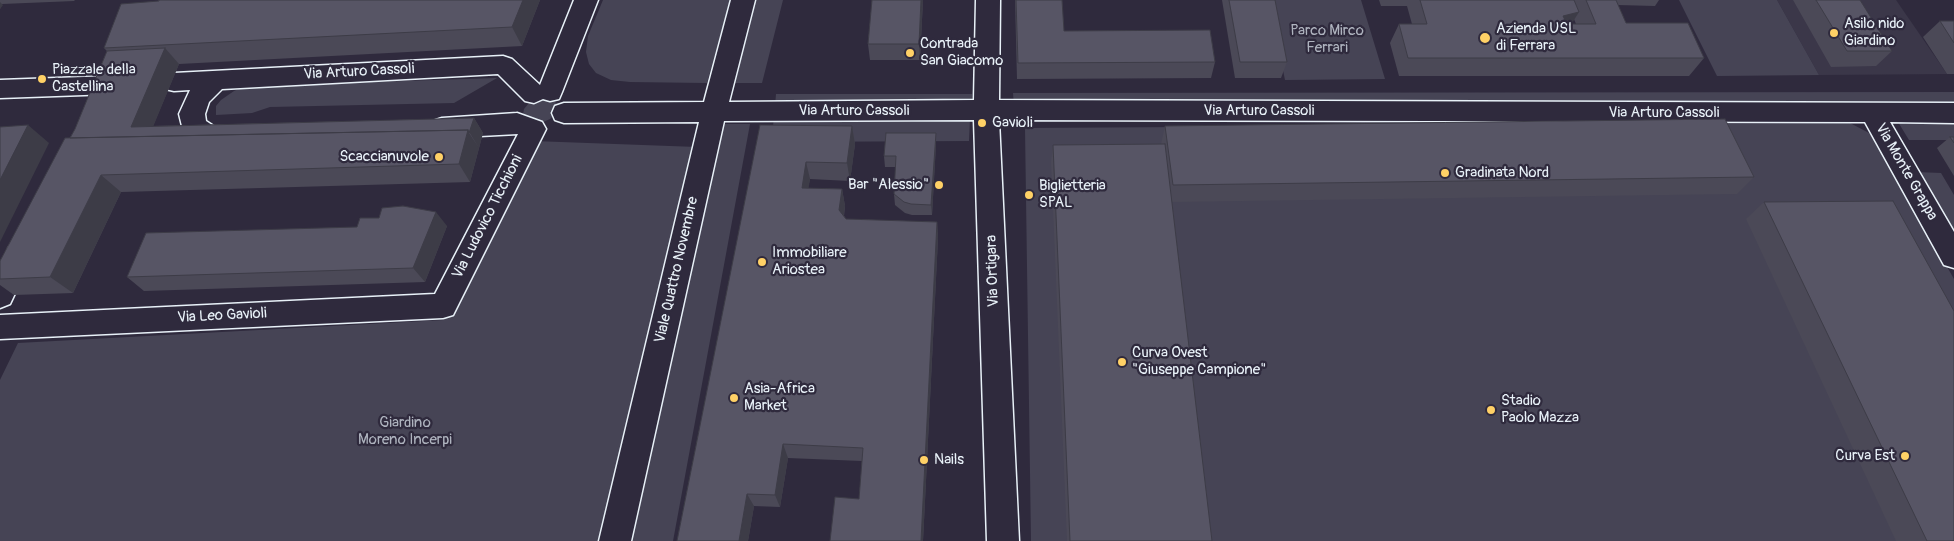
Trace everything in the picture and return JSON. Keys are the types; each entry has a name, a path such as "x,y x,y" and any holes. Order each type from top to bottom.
{"street":[{"path":"419,129 517,124 527,127 550,125 550,100 586,0"},
{"name":"Viale Quattro Novembre","path":"615,541 714,112 743,0"},
{"name":"Via Ortigara","path":"988,0 986,110 1003,541"},
{"name":"Via Arturo Cassoli","path":"174,82 503,65 550,100 714,112 986,110 1954,113"},
{"path":"0,89 106,78 87,109"},
{"path":"174,138 219,136 195,126 192,114 200,97 216,80"},
{"path":"527,127 516,119 517,108 524,100 550,100"},
{"name":"Via Monte Grappa","path":"1872,113 1954,257"},
{"name":"Via Ludovico Ticchioni","path":"443,306 527,127"},
{"path":"0,296 28,236"},
{"name":"Via Leo Gavioli","path":"0,327 443,306"}],"shaded area":[{"path":"1777,0 1896,0 1947,74 1819,75"}],"green space":[{"path":"603,0 730,0 707,83 630,82 611,80 596,73 589,64 586,52 588,36"},
{"path":"754,0 783,0 762,83 733,83"},
{"name":"Parco Mirco Ferrari","path":"1269,0 1361,0 1385,79 1285,80"},
{"path":"1679,0 1777,0 1819,75 1717,76"},
{"path":"497,78 454,103 270,107 252,113 216,115 216,106 221,100 245,86"},
{"path":"1954,92 1954,108 1014,107 1013,93"},
{"path":"776,94 972,94 972,106 775,106"},
{"path":"536,99 552,99 557,104 555,114 550,119 541,123 523,115 524,109"},
{"path":"1895,117 1954,117 1954,140 1909,140"},
{"path":"774,118 970,118 969,141 771,142"},
{"name":"Stadio Paolo Mazza","path":"1850,123 1871,134 1954,279 1954,541 1031,541 1025,128"},
{"path":"719,124 750,124 673,541 631,541"},
{"name":"Giardino Moreno Incerpi","path":"533,141 697,147 602,541 0,541 0,380 18,343 444,320"},
{"path":"1916,172 1941,173 1954,195 1954,239"}],"building":[{"path":"159,0 523,0 512,27 104,48 121,4"},
{"path":"872,0 921,0 919,44 868,44"},
{"path":"1016,0 1062,0 1064,31 1210,30 1215,62 1018,63"},
{"path":"1229,0 1275,0 1287,62 1240,62"},
{"name":"Azienda USL di Ferrara","path":"1420,0 1574,0 1579,12 1563,16 1567,24 1596,24 1586,0 1616,0 1626,23 1688,23 1704,58 1408,58 1399,24 1427,24"},
{"path":"1816,0 1860,0 1892,51 1847,51"},
{"path":"1940,21 1954,21 1954,43"},
{"path":"165,48 131,127 474,118 469,133 468,130 70,138 107,51"},
{"name":"Gradinata Nord","path":"1725,119 1754,177 1173,185 1165,126"},
{"path":"28,125 0,180 0,127"},
{"path":"760,125 852,126 847,163 806,162 802,188 842,189 839,210 846,219 937,222 921,541 830,541 835,497 859,499 863,448 783,444 775,495 747,494 739,541 677,541"},
{"path":"468,130 459,164 101,175 50,277 0,279 0,261 65,138"},
{"path":"886,133 936,133 931,205 904,202 894,194 896,156 884,156"},
{"name":"Curva Ovest \"Giuseppe Campione\"","path":"1165,144 1212,541 1070,541 1053,145"},
{"name":"Curva Est","path":"1893,201 1954,311 1954,541 1927,541 1764,202"},
{"path":"403,206 436,212 413,268 127,277 146,233 357,227 360,218 379,218 382,208"}],"place":[{"name":"Asilo nido Giardino","path":"1834,33"},
{"name":"Azienda USL di Ferrara","path":"1485,38"},
{"name":"Contrada San Giacomo","path":"910,53"},
{"name":"Piazzale della Castellina","path":"42,79"},
{"name":"Gavioli","path":"982,123"},
{"name":"Scaccianuvole","path":"439,157"},
{"name":"Gradinata Nord","path":"1445,173"},
{"name":"Bar \"Alessio\"","path":"939,185"},
{"name":"Biglietteria SPAL","path":"1029,195"},
{"name":"Immobiliare Ariostea","path":"762,262"},
{"name":"Curva Ovest \"Giuseppe Campione\"","path":"1122,362"},
{"name":"Asia-Africa Market","path":"734,398"},
{"name":"Stadio Paolo Mazza","path":"1491,410"},
{"name":"Curva Est","path":"1905,456"},
{"name":"Nails","path":"924,460"}]}
